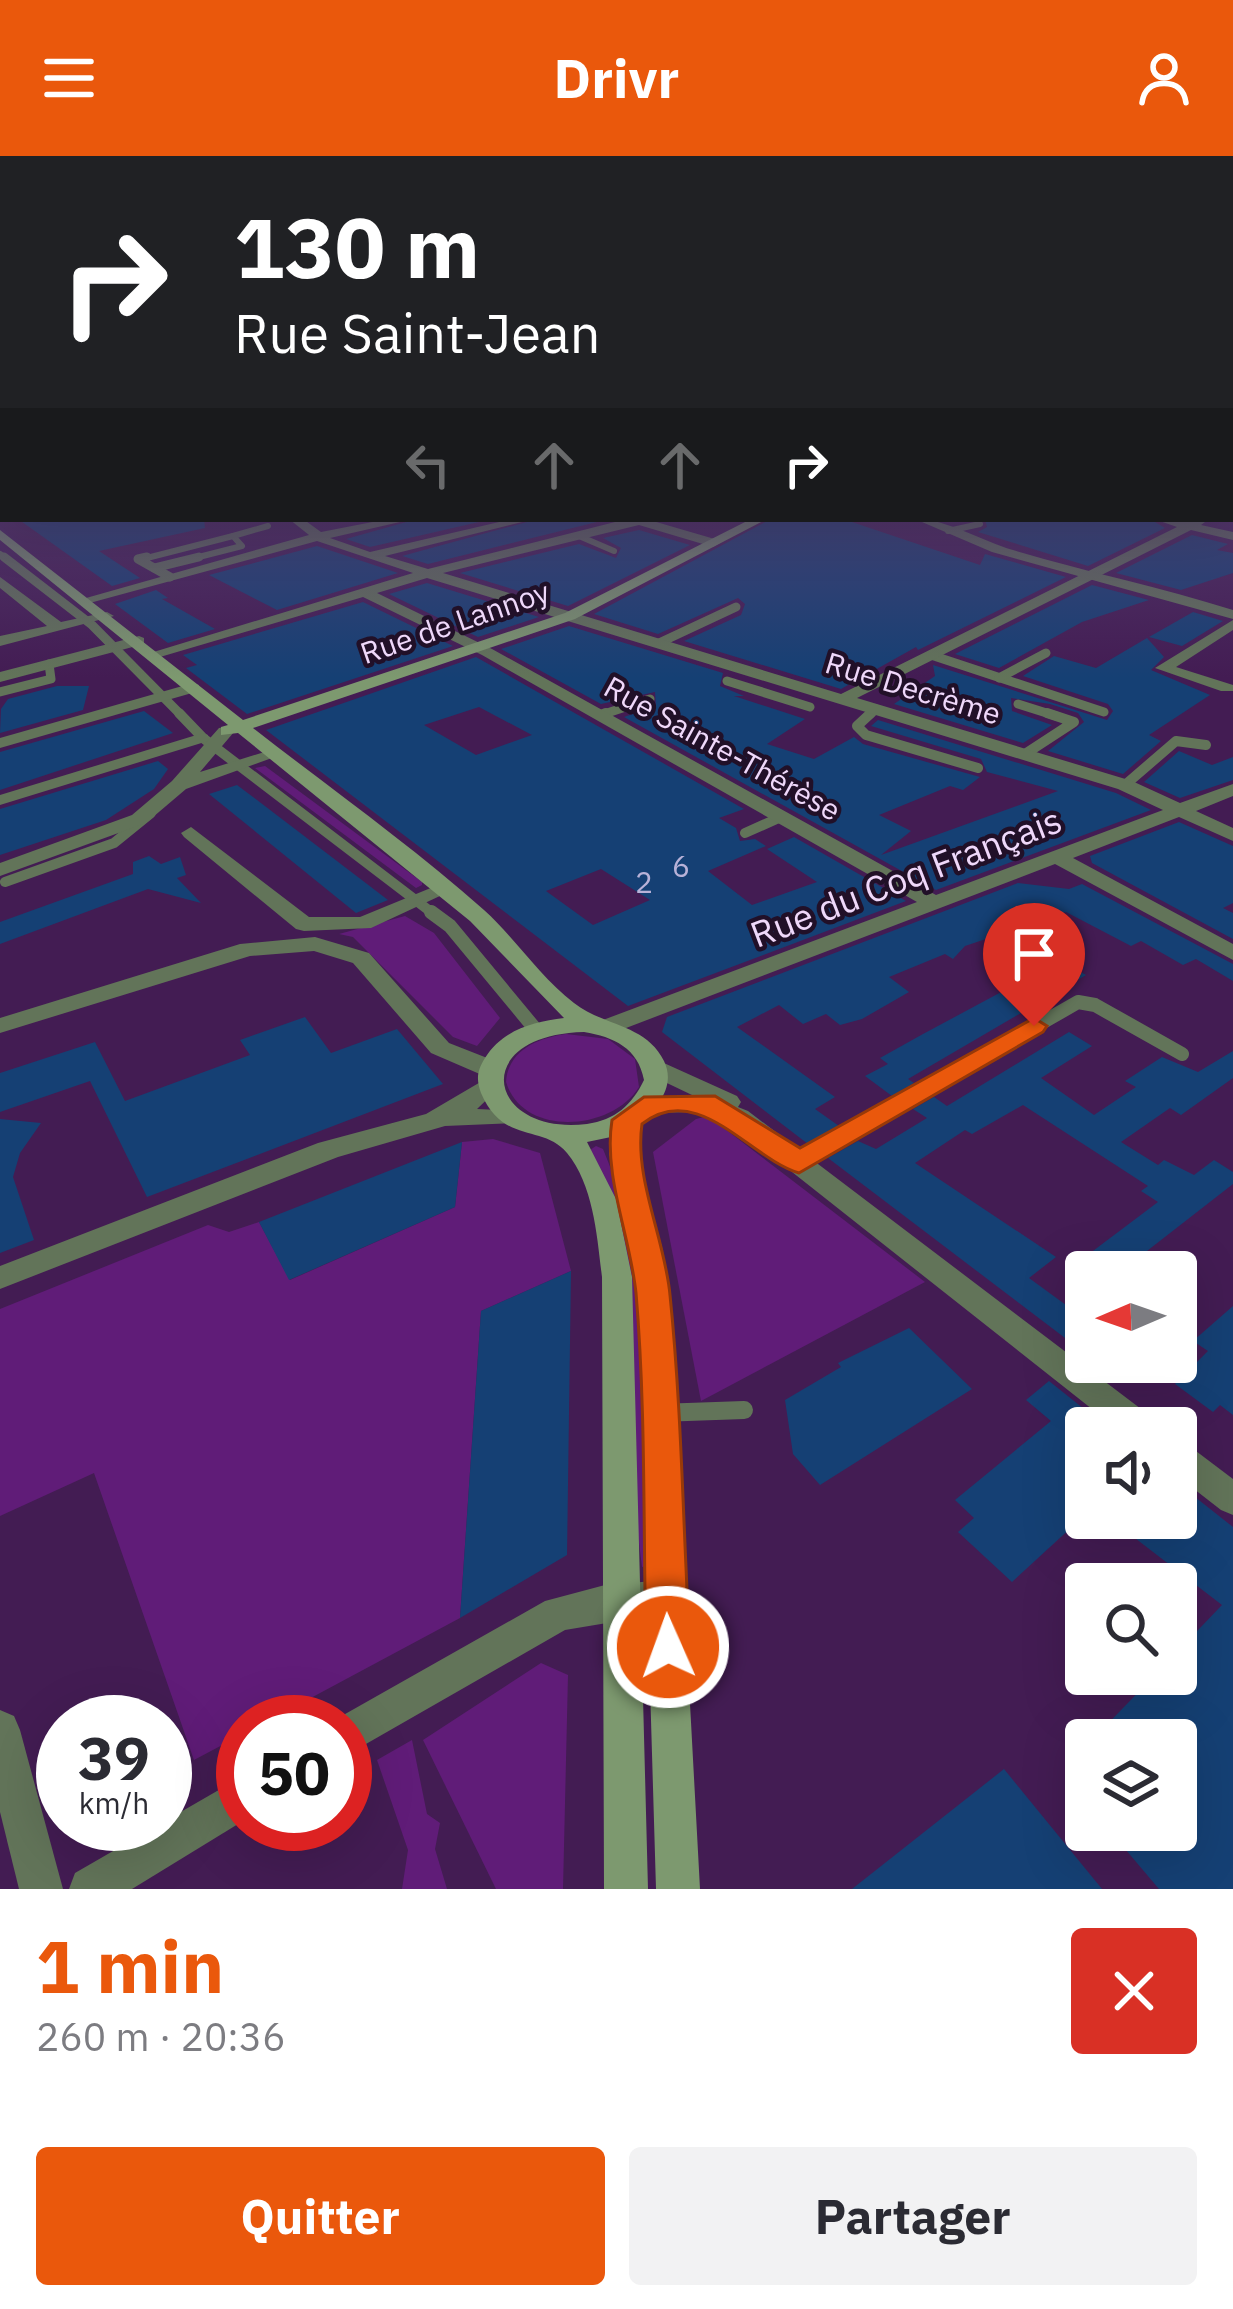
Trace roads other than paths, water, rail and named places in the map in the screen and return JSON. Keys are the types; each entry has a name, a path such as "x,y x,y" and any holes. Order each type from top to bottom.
{"main road":[{"name":"Rue de Lannoy","path":"220,736 570,616 754,522"},
{"path":"0,534 86,599 186,690"},
{"path":"132,640 154,654 220,736 266,756 445,890 498,932 552,996 597,1027 634,1041 655,1066 655,1089 636,1113 621,1145 650,1261 678,1889"},
{"path":"540,1029 553,1011 552,996"},
{"path":"597,1027 540,1029 507,1046 490,1077 511,1117 562,1133 597,1131 636,1113"},
{"path":"562,1133 588,1166 615,1264 626,1889"}],"street":[{"path":"299,522 316,538"},
{"path":"86,599 286,545 393,522"},
{"path":"370,556 515,522"},
{"path":"154,654 428,573 629,522"},
{"path":"643,522 713,543"},
{"path":"927,522 1017,557 1233,619"},
{"path":"843,699 1196,523 1233,536"},
{"name":"Rue Decrème","path":"316,538 1125,785 1233,835"},
{"path":"0,581 58,627"},
{"name":"Rue Sainte-Thérèse","path":"364,592 477,647 936,904"},
{"path":"0,641 106,616"},
{"path":"1227,688 1163,668 1233,619"},
{"path":"0,677 132,640"},
{"path":"0,743 186,690"},
{"path":"3,876 121,829 163,801 220,736"},
{"path":"0,800 220,736"},
{"path":"179,785 266,756"},
{"name":"Rue du Coq Français","path":"597,1027 1233,790"},
{"path":"191,832 298,923 355,925 445,890"},
{"path":"1057,857 1233,953"},
{"path":"0,1026 248,949 315,944 361,958 440,1048 490,1077 468,1103 316,1155 0,1278"},
{"path":"655,1066 713,1092 1114,1407"},
{"path":"636,1113 680,1102 715,1106 765,1136"},
{"path":"418,1123 511,1117"},
{"path":"1197,1471 1224,1492"},
{"path":"372,1720 557,1614 666,1598"},
{"path":"0,1730 41,1889"},
{"path":"91,1889 216,1813"}],"lane":[{"path":"170,577 138,559 233,536 264,523 286,545"},
{"path":"947,532 980,524"},
{"path":"154,568 242,545 233,536"},
{"path":"579,536 614,551"},
{"path":"0,554 86,621 160,698 220,736 238,766 419,901 471,947 540,1029"},
{"path":"659,643 736,607"},
{"path":"999,678 1046,653"},
{"path":"931,655 1104,712"},
{"path":"0,692 51,679 50,664"},
{"path":"727,681 810,707"},
{"path":"767,694 786,681"},
{"path":"601,715 650,699"},
{"path":"1018,704 1074,722 1025,754"},
{"path":"876,709 857,725 866,735 978,768"},
{"path":"1125,785 1176,741 1206,745"},
{"path":"745,832 781,817"},
{"path":"799,1162 1078,1002 1089,1002 1182,1054"},
{"path":"659,1413 744,1410"}]}
